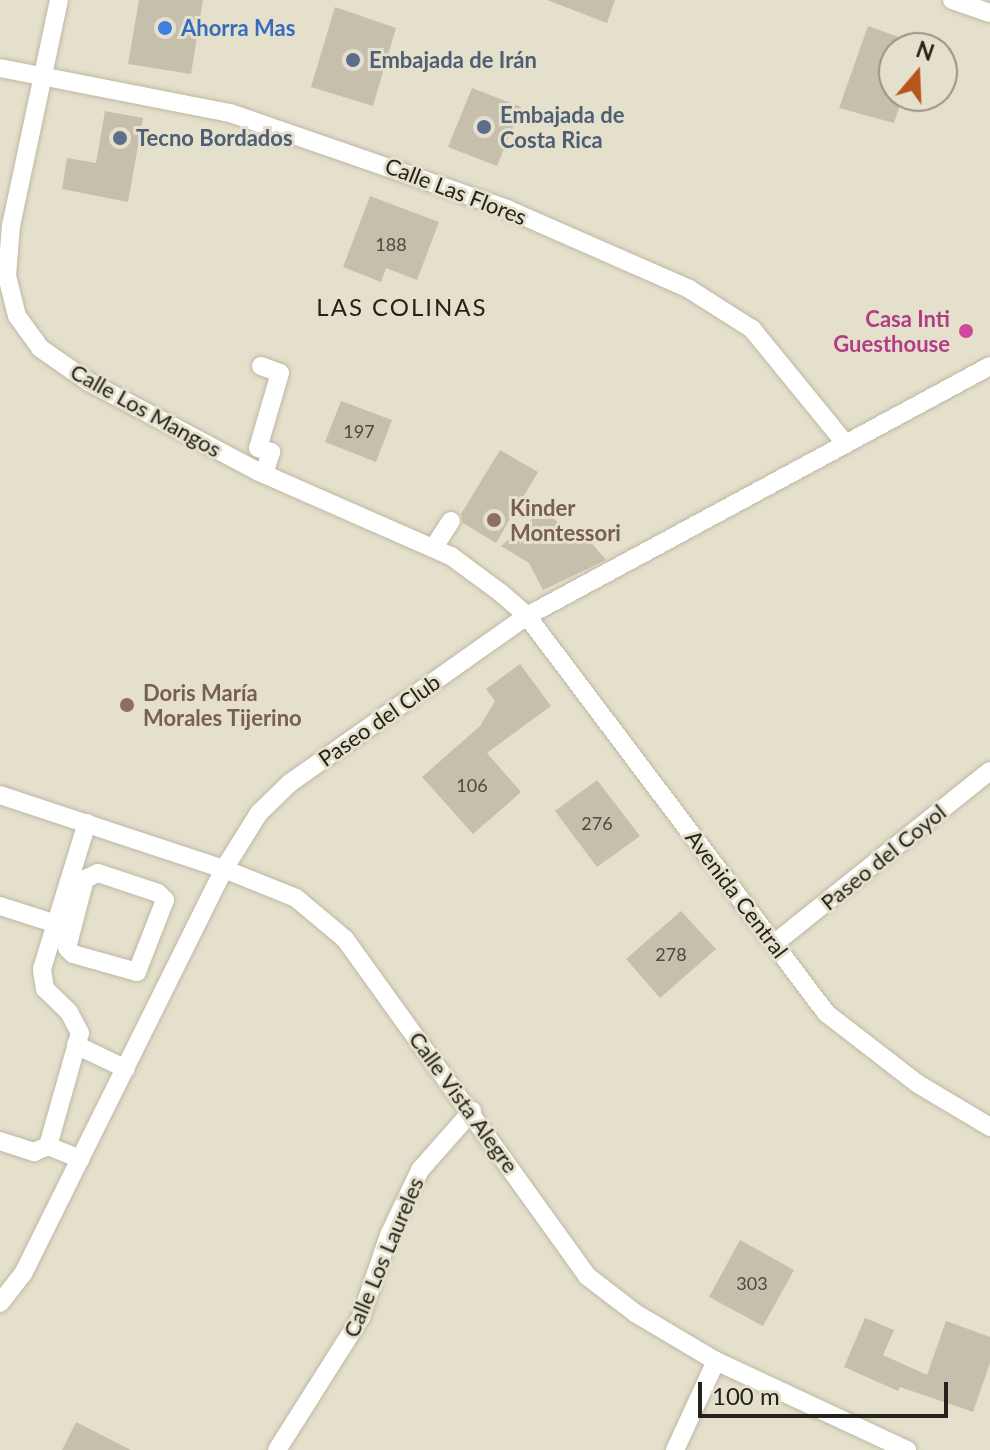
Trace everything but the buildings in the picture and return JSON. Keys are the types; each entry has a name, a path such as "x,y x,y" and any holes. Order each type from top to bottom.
{"street":[{"name":"Calle Los Mangos","path":"59,0 11,225 7,276 17,316 40,348 89,382 264,474 434,547 472,570 527,616"},
{"path":"952,0 990,13"},
{"name":"Calle Las Flores","path":"0,68 230,113 363,156 507,209 689,289 752,329 844,442"},
{"path":"261,366 280,373 258,448 271,452 264,474"},
{"name":"Paseo del Club","path":"0,1303 23,1274 224,869 259,813 290,783 527,616 844,442 990,366"},
{"path":"434,547 451,521"},
{"name":"Avenida Central","path":"527,616 826,1013 918,1084 990,1127"},
{"name":"Paseo del Coyol","path":"775,943 990,771"},
{"name":"Calle Vista Alegre","path":"0,795 224,869 296,898 345,939 472,1111 587,1276 635,1313 716,1361 907,1450"},
{"path":"48,1146 76,1045 77,1024 45,989 42,969 62,925 91,875 158,893 165,900 137,972 73,954 67,948 62,925 87,823"},
{"path":"0,906 62,925"},
{"path":"76,1045 126,1069"},
{"name":"Calle Los Laureles","path":"277,1450 361,1317 389,1235 420,1170 472,1111"},
{"path":"0,1141 34,1152 48,1146 81,1159"},
{"path":"675,1450 716,1361"}],"place":[{"name":"Ahorra Mas","path":"165,28"},
{"name":"Embajada de Irán","path":"353,60"},
{"name":"Embajada de Costa Rica","path":"484,127"},
{"name":"Tecno Bordados","path":"120,138"},
{"name":"Casa Inti Guesthouse","path":"966,331"},
{"name":"Kinder Montessori","path":"494,520"},
{"name":"Doris María Morales Tijerino","path":"127,705"}],"district":[{"name":"LAS COLINAS","path":"402,307"}]}
